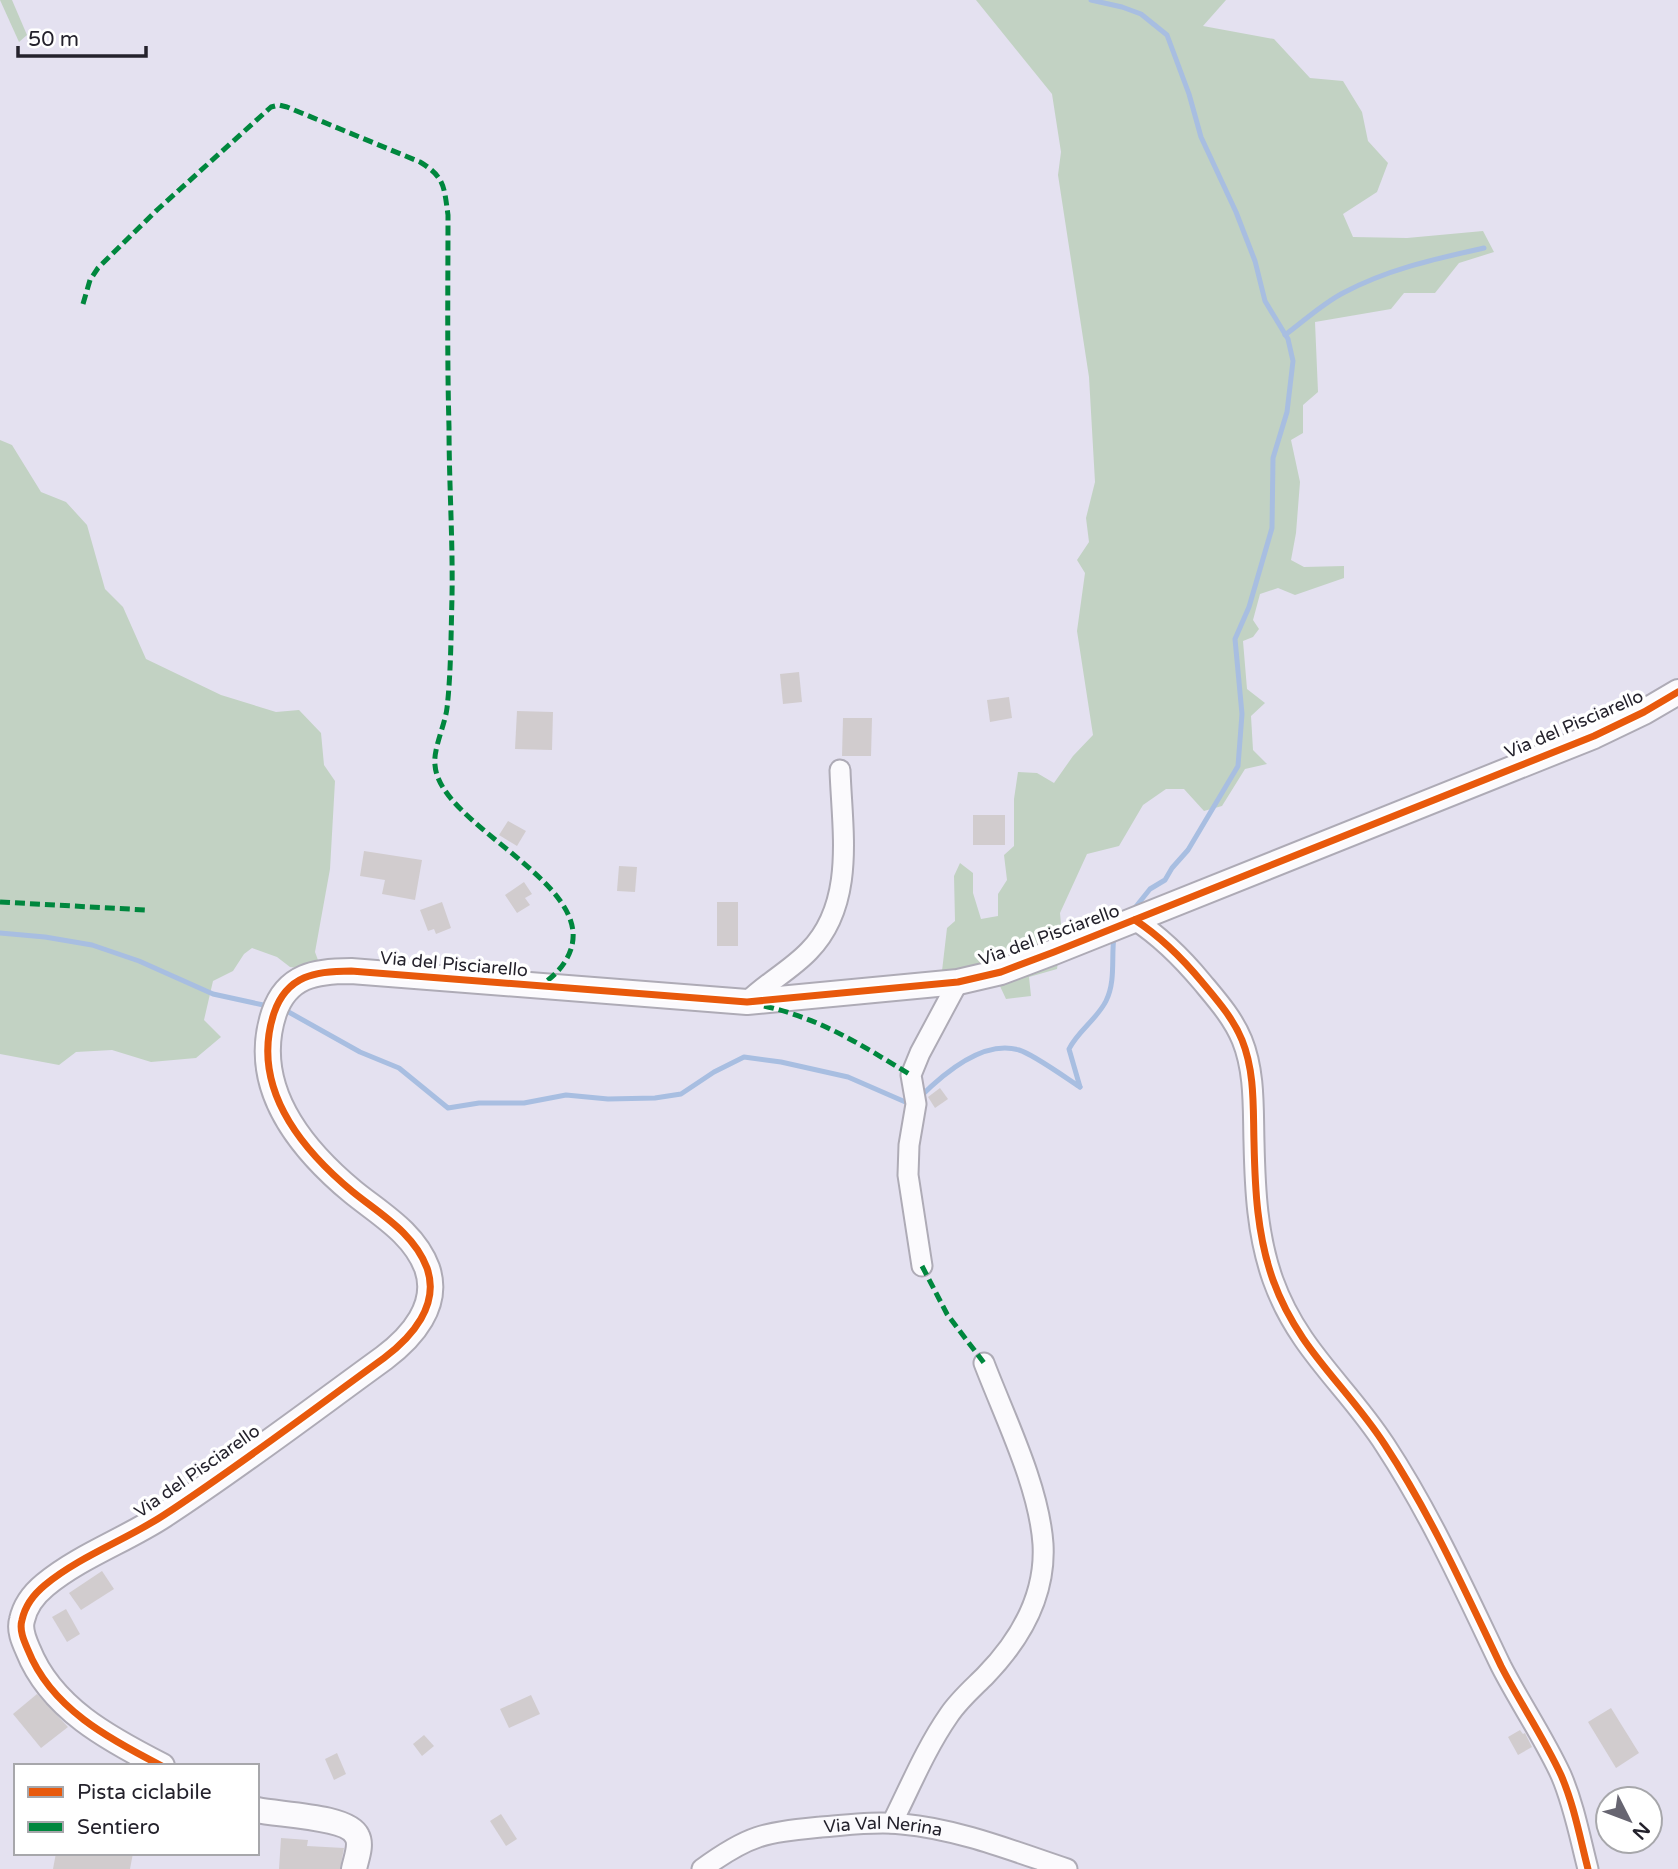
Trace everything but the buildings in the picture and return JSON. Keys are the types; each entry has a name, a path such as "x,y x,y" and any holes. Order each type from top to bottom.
{"street":[{"name":"Via del Pisciarello","path":"159,1764 88,1722 51,1689 35,1666 23,1638 22,1620 28,1605 34,1595 53,1579 167,1513 384,1358 416,1328 426,1310 429,1296 427,1269 414,1246 390,1220 328,1169 301,1140 286,1116 267,1065 268,1041 275,1012 290,988 301,979 319,972 333,971 747,1002 958,982 1014,968 1594,736 1638,716 1678,692"},
{"path":"747,1002 807,953 834,913 843,866 840,770"},
{"path":"1135,920 1160,938 1184,962 1239,1032 1247,1054 1252,1082 1258,1224 1278,1293 1307,1347 1385,1444 1450,1559 1502,1668 1560,1774 1573,1809 1588,1869"},
{"path":"922,1266 907,1168 916,1104 911,1076 920,1053 958,982"},
{"path":"892,1823 948,1716 998,1663 1023,1630 1040,1583 1043,1551 1038,1509 984,1363"},
{"path":"259,1810 323,1819 348,1827 359,1841 354,1869"},
{"name":"Via Val Nerina","path":"702,1869 735,1846 761,1835 862,1823 922,1826 1067,1869"}],"green space":[{"path":"0,0 12,0 27,35 19,42"},
{"path":"976,0 1226,0 1203,26 1274,39 1310,78 1343,81 1362,112 1368,141 1388,163 1377,192 1343,214 1353,237 1407,238 1483,231 1494,252 1459,263 1435,293 1404,293 1391,309 1315,322 1318,392 1303,405 1303,433 1291,440 1300,482 1291,560 1304,567 1344,566 1344,578 1295,595 1278,588 1260,594 1253,620 1259,629 1253,637 1243,641 1247,689 1265,703 1251,716 1253,750 1267,764 1245,769 1222,806 1204,811 1184,789 1166,789 1143,805 1119,846 1087,854 1060,913 1062,935 1057,969 1029,977 1031,996 1006,999 999,984 970,969 942,971 947,928 955,921 954,876 960,863 973,873 973,893 981,919 998,916 998,894 1007,880 1004,855 1014,846 1014,799 1018,772 1037,773 1054,783 1073,756 1093,735 1077,631 1085,573 1077,560 1089,542 1086,518 1095,482 1089,377 1058,175 1061,152 1052,94"},
{"path":"0,440 12,445 41,492 66,502 87,525 105,589 123,607 146,659 221,695 276,712 299,710 321,733 324,765 335,781 330,869 315,952 322,971 290,967 277,957 252,948 244,954 233,971 213,981 204,1020 221,1037 196,1058 151,1062 112,1050 76,1052 59,1065 0,1054"}],"waterway":[{"path":"1091,0 1141,14 1167,35 1189,94 1201,137 1236,212 1255,261 1265,301 1288,339 1293,361 1287,412 1273,458 1272,528 1249,607 1235,639 1242,714 1238,766 1188,850 1165,880 1150,889 1134,909"},
{"path":"1285,335 1328,302 1377,277 1484,248"},
{"path":"0,933 92,945 139,961 213,994 268,1006"},
{"path":"1080,1087 1069,1049 1106,1001 1112,977 1114,936"},
{"path":"285,1010 360,1052 399,1068 448,1108 479,1103 524,1103 566,1095 608,1099 655,1098 681,1094 714,1072 744,1057 848,1077 910,1104"},
{"path":"920,1097 940,1078 965,1061 992,1049 1005,1048 1032,1056 1080,1087"}],"marked path":[{"path":"83,304 90,280 98,268 157,210 271,107 287,107 420,162 439,178 448,215 452,576 448,695 435,765 443,787 461,810 539,877 560,900 572,924 571,949 566,960 551,978 541,985"},
{"path":"0,902 146,910"},
{"path":"764,1006 823,1026 858,1043 911,1075"},
{"path":"922,1266 947,1314 984,1363"}],"cycle path":[{"path":"158,1764 102,1733 51,1689 38,1671 22,1635 21,1624 28,1605 41,1589 59,1575 149,1524 192,1496 384,1358 413,1330 421,1319 430,1295 427,1268 414,1244 395,1225 333,1175 315,1156 298,1135 274,1090 269,1066 268,1040 280,1000 295,983 315,974 351,971 747,1002 958,982 1001,972 1054,952 1594,736 1678,692"},
{"path":"1135,920 1187,965 1219,1002 1238,1032 1246,1052 1251,1077 1255,1177 1263,1246 1283,1305 1309,1347 1385,1445 1432,1526 1501,1666 1561,1775 1588,1869"}]}
